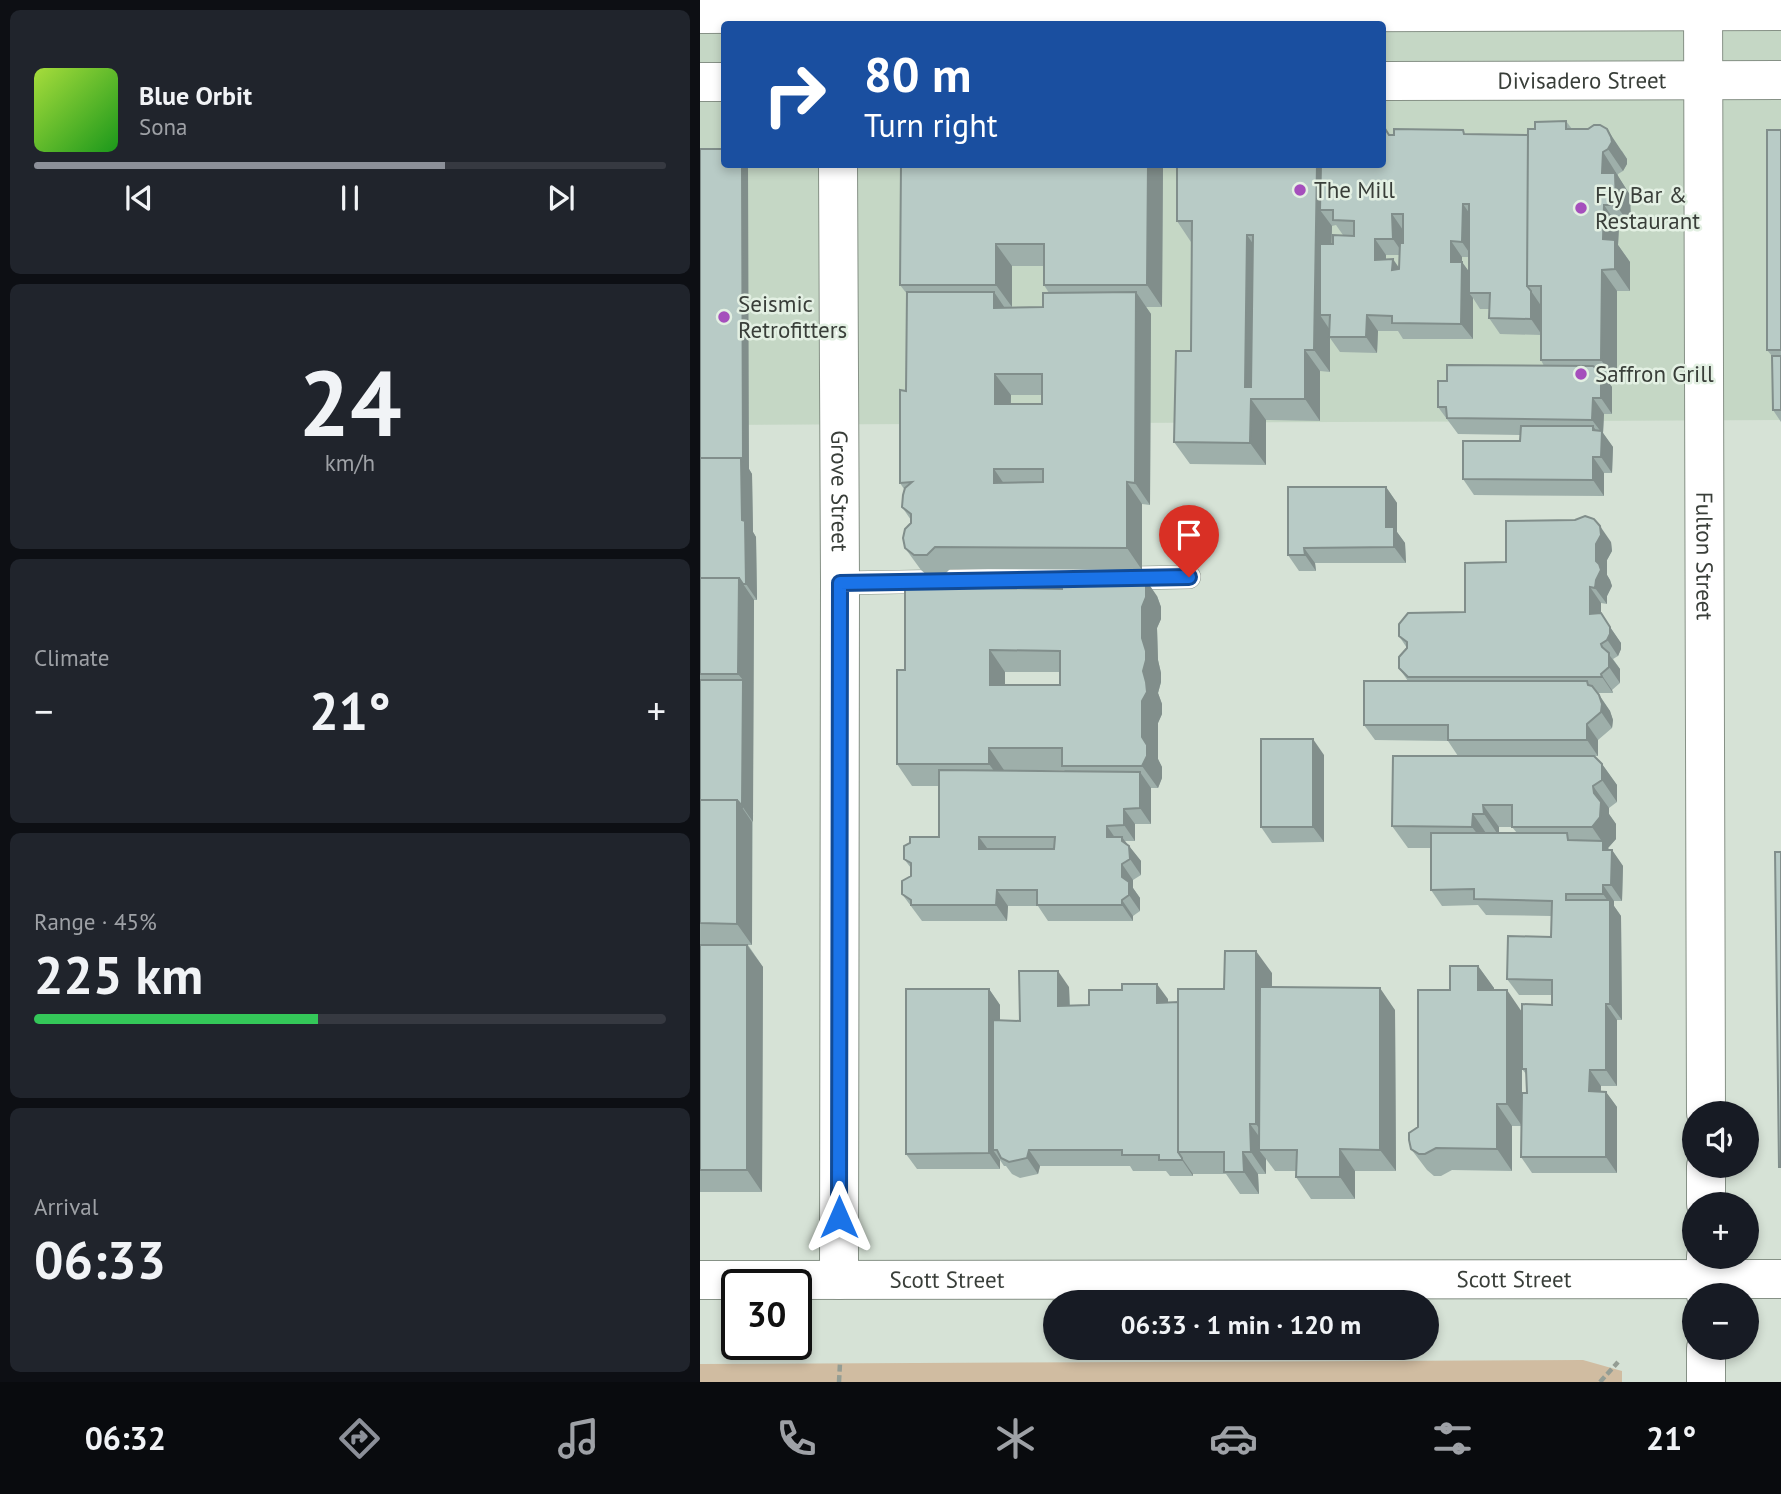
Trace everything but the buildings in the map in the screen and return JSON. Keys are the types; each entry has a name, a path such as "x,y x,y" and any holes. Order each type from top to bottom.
{"street":[{"path":"700,14 1703,6 1781,11"},
{"name":"Fulton Street","path":"1703,6 1706,1101"},
{"name":"Divisadero Street","path":"1386,81 1781,80"},
{"path":"700,82 721,82"},
{"name":"Grove Street","path":"838,168 839,1280"},
{"name":"Scott Street","path":"700,1280 1781,1279"},
{"path":"1706,1360 1706,1382"}],"lane":[{"path":"840,583 1189,577"}],"path":[{"path":"1600,1382 1618,1362"},
{"path":"839,1382 840,1363"}],"shaded area":[{"path":"700,0 1781,0 1781,420 700,425"},
{"path":"1583,1360 1622,1371 1622,1382 700,1382 700,1364"}],"place":[{"name":"The Mill","path":"1300,190"},
{"name":"Fly Bar & Restaurant","path":"1581,208"},
{"name":"Seismic Retrofitters","path":"724,317"},
{"name":"Saffron Grill","path":"1581,374"}],"route":[{"path":"839,1217 840,583 1189,577"}]}
